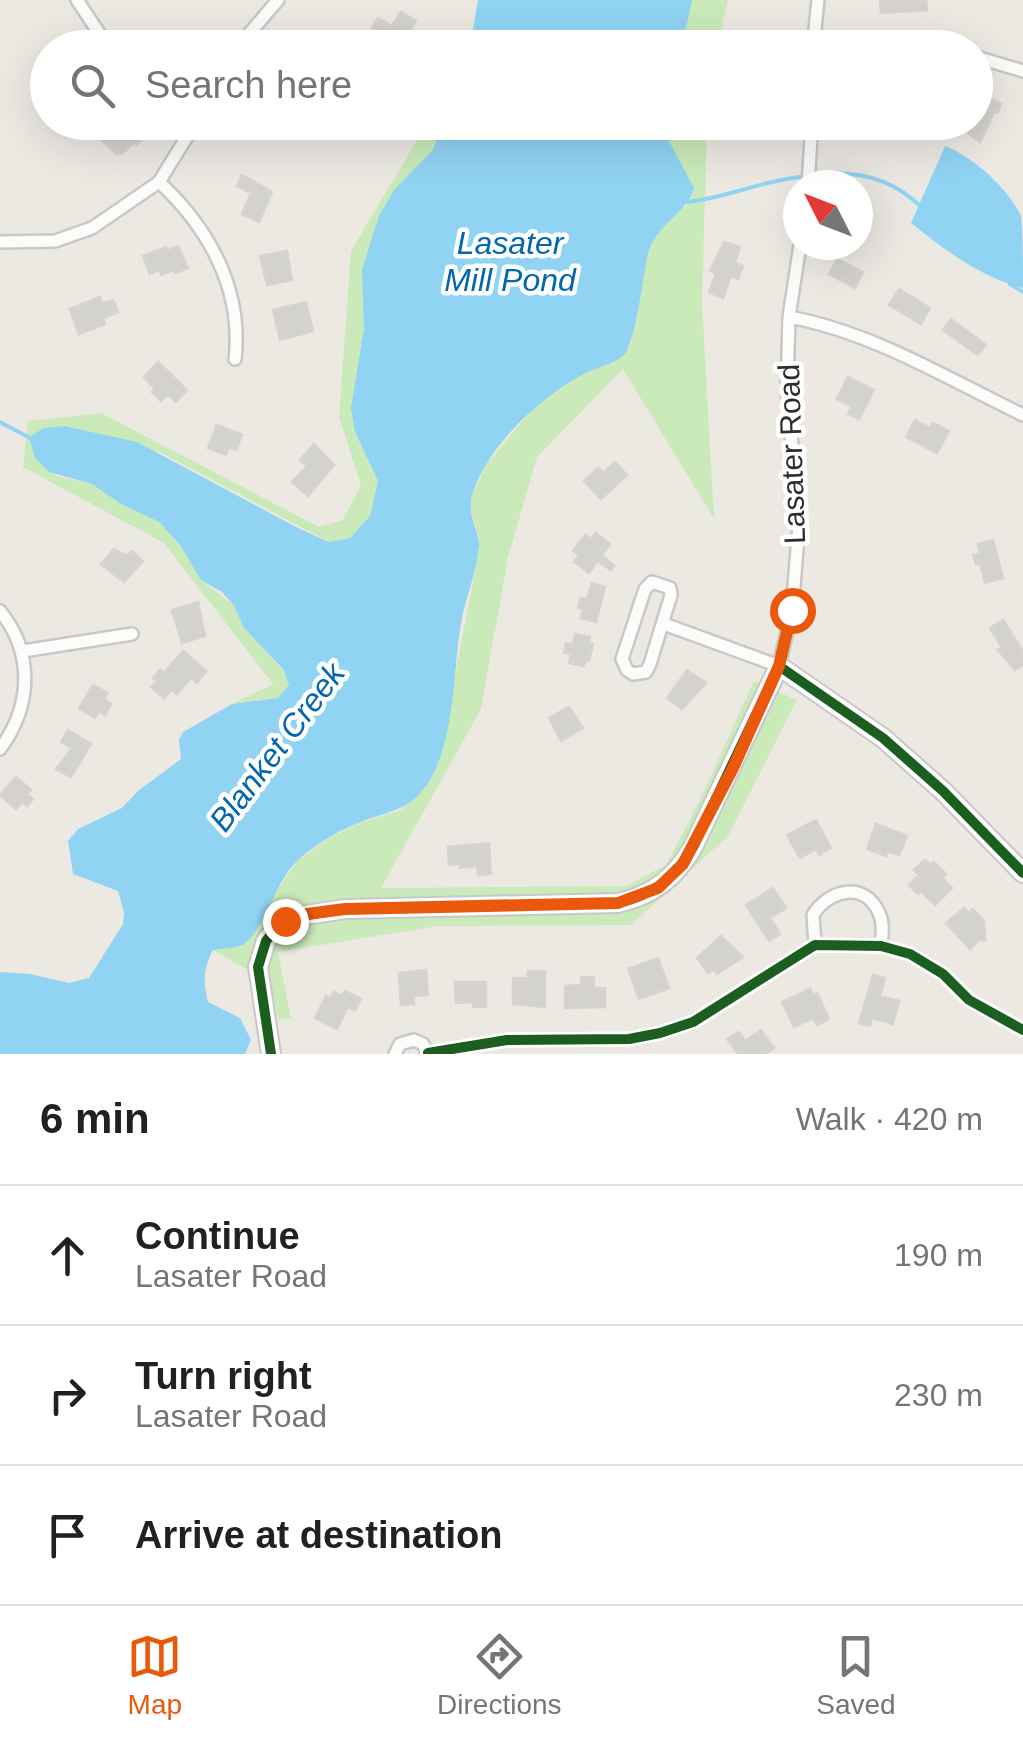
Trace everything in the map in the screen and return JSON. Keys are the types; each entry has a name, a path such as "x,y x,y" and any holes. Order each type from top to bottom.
{"street":[{"path":"76,0 97,30"},
{"path":"252,30 278,0"},
{"path":"815,30 818,0"},
{"path":"993,63 1023,71"},
{"path":"0,242 55,242 108,218 159,182 185,140"},
{"path":"809,170 811,140"},
{"path":"159,182 202,230 223,269 236,318 236,359"},
{"name":"Lasater Road","path":"271,1054 258,967 266,940 293,916 345,909 618,903 658,888 674,875 693,846 779,666 792,610 800,525 787,388 789,318 798,260"},
{"path":"789,318 870,341 1023,415"},
{"path":"652,582 670,588 672,595 664,624 646,672 633,674 627,670 622,658 646,588 652,582"},
{"path":"0,610 23,652 26,681 22,705 0,750"},
{"path":"664,624 779,666 883,738 943,790 1023,873"},
{"path":"23,652 132,634"},
{"path":"815,945 813,915 829,896 844,892 860,894 876,907 882,919 882,946"},
{"path":"395,1054 400,1044 414,1040 423,1044 428,1054 506,1040 629,1039 660,1033 694,1022 815,945 882,946 910,954 943,974 970,1000 1023,1030"}],"green space":[{"path":"692,0 728,0 721,30 684,30"},
{"path":"417,140 437,140 364,328 355,432 378,481 370,516 350,538 329,542 160,452 39,431 29,438 56,476 92,484 121,504 159,522 180,545 201,580 234,606 244,628 283,670 289,685 278,698 232,704 273,684 164,543 23,467 28,421 101,413 319,527 343,520 361,485 339,417 351,251"},
{"path":"669,140 707,140 702,302 714,519 623,369 537,457 508,557 481,709 381,888 626,886 666,865 754,681 797,700 728,836 631,925 438,926 278,952 291,1018 279,1020 265,980 213,950 241,946 296,862 359,823 401,810 438,763 479,550 479,536 470,510 472,495 486,465 533,408 581,375 622,356 631,343 648,251 661,227 690,202"}],"water":[{"path":"478,0 692,0 684,30 473,30"},
{"name":"Lasater Mill Pond","path":"437,140 669,140 694,188 652,244 635,324 623,356 582,375 540,404 503,441 476,483 471,505 478,555 463,613 449,723 437,765 413,800 341,831 301,857 249,939 239,946 213,950 205,976 208,1002 240,1018 251,1040 245,1054 0,1054 0,972 69,983 89,978 123,924 118,891 73,874 68,841 78,829 122,808 181,759 179,740 183,732 232,704 278,698 289,685 283,669 244,628 234,606 222,592 201,580 180,545 159,522 121,504 92,484 49,472 35,458 29,437 44,428 64,426 137,442 329,542 350,538 370,516 378,481 355,432 351,408 364,328 362,270 379,216 394,190 432,151"},
{"path":"945,146 989,175 1021,216 1023,288 978,270 911,223"}],"building":[{"path":"880,0 926,0 927,10 881,13"},
{"path":"401,12 416,21 411,30 372,28 378,18 392,26"},
{"path":"993,100 1001,104 993,115"},
{"path":"101,140 141,140 122,154"},
{"path":"242,175 272,192 259,222 242,214 251,193 237,186"},
{"path":"724,242 740,247 735,263 743,266 738,279 731,276 723,298 709,292 716,273 710,271"},
{"path":"178,246 188,268 150,274 143,256"},
{"path":"287,251 292,280 267,285 260,256"},
{"path":"836,260 863,272 855,288 829,274"},
{"path":"899,289 930,308 921,324 889,305"},
{"path":"100,297 102,304 113,300 118,312 103,318 105,324 79,334 70,309"},
{"path":"306,302 313,331 280,340 273,310"},
{"path":"951,319 986,345 978,355 943,330"},
{"path":"158,362 187,390 176,402 168,394 161,401 144,377"},
{"path":"848,377 874,390 859,419 848,414 852,406 837,399"},
{"path":"915,420 949,431 937,453 906,437"},
{"path":"217,425 242,435 236,450 229,447 226,455 208,448"},
{"path":"314,444 334,465 308,496 292,482 307,466 300,460"},
{"path":"615,462 627,475 601,499 584,481 598,468 603,473"},
{"path":"596,533 610,544 602,555 614,566 611,570 597,561 589,573 574,562 579,555 573,551 585,535 591,539"},
{"path":"993,540 1003,578 985,583 980,563 976,564 973,555 980,554 978,544"},
{"path":"114,549 127,556 132,551 143,561 124,582 101,564"},
{"path":"592,583 605,587 596,622 581,618 583,609 578,608 581,598 587,599"},
{"path":"198,602 205,636 182,643 172,610"},
{"path":"1003,620 1023,651 1023,665 1015,670 998,650 1002,648 990,628"},
{"path":"575,634 590,637 589,643 593,644 584,666 569,663 571,654 564,653 566,643 573,644"},
{"path":"183,651 206,671 197,683 191,678 177,694 171,690 164,698 151,687 157,681 153,678 160,670 164,673"},
{"path":"687,670 706,683 682,709 667,698"},
{"path":"93,685 108,693 104,699 111,704 105,715 99,711 95,718 79,708"},
{"path":"569,707 583,728 561,741 549,718"},
{"path":"68,730 91,744 71,777 56,769 72,748 61,742"},
{"path":"16,777 31,790 27,795 33,799 16,809 0,795"},
{"path":"816,820 831,848 819,855 816,849 800,858 787,835"},
{"path":"876,824 907,836 899,855 888,851 886,856 867,849"},
{"path":"489,843 491,874 478,875 477,866 449,865 448,847"},
{"path":"925,860 931,865 934,862 946,874 942,878 952,888 935,905 909,885 919,875 914,870"},
{"path":"773,888 786,908 770,918 780,934 769,941 746,905"},
{"path":"964,908 968,913 973,909 984,921 985,940 979,940 970,949 946,923"},
{"path":"721,936 743,957 717,974 714,969 708,973 697,958"},
{"path":"658,958 669,988 639,999 628,969"},
{"path":"426,970 428,995 414,996 414,1004 401,1005 399,973"},
{"path":"528,971 545,971 545,1007 513,1004 513,978 528,978"},
{"path":"873,975 885,978 880,996 899,1001 893,1024 872,1018 870,1026 859,1023"},
{"path":"581,977 594,977 594,988 605,988 605,1007 565,1008 565,986 582,985"},
{"path":"455,982 486,982 486,1007 473,1007 473,1002 456,1003"},
{"path":"810,989 813,995 817,993 829,1019 817,1025 813,1018 794,1027 782,1002"},
{"path":"345,991 361,999 355,1011 348,1007 337,1029 315,1018 326,996 330,998 334,992 342,996"},
{"path":"761,1030 774,1048 765,1054 738,1054 727,1039 739,1032 745,1041"}],"waterway":[{"path":"873,178 898,189 920,206"},
{"path":"687,202 783,180"},
{"path":"1010,284 1023,292"},
{"path":"0,422 30,438"}],"cycle path":[{"path":"271,1054 258,967 266,941 277,927 293,917 345,909 618,903 662,884 693,847 779,666 883,738 943,791 1023,873"},
{"path":"428,1053 507,1040 629,1039 660,1033 693,1022 815,945 881,946 910,954 943,974 969,1000 1023,1030"}],"route":[{"path":"285,921 293,916 345,909 618,903 658,888 683,864 733,768 779,666 792,610"}],"water label":[{"name":"Blanket Creek","path":"277,747"}]}
